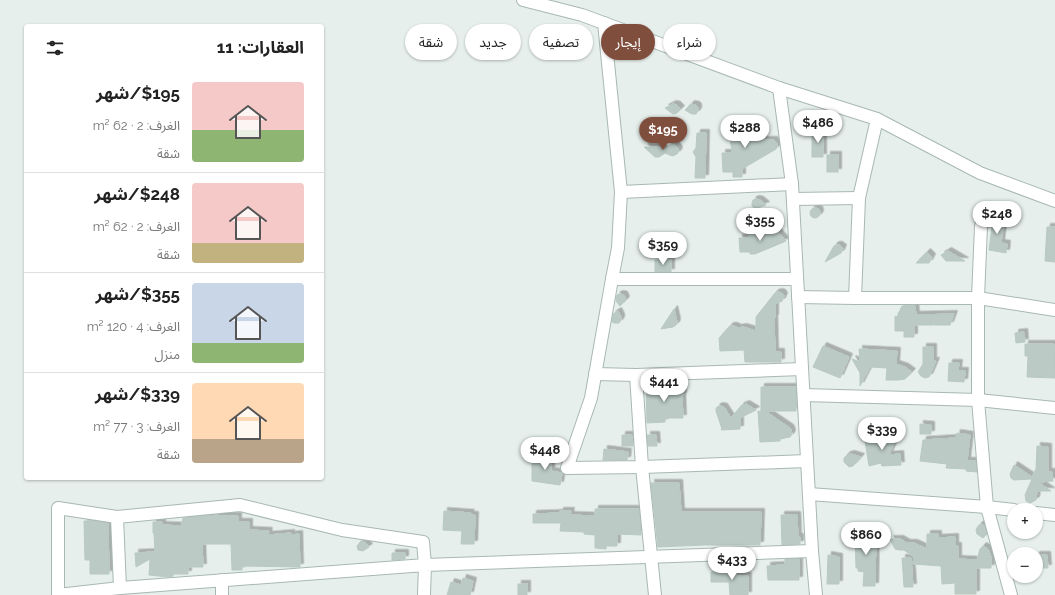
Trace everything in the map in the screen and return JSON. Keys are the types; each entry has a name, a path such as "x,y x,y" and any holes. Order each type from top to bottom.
{"street":[{"path":"523,0 582,15 779,88 877,119 980,173 1055,201"},
{"path":"604,23 621,192 618,248 591,398 567,468 807,461"},
{"path":"779,88 792,184 812,551 816,595"},
{"path":"856,298 859,198 877,119"},
{"path":"621,192 792,184"},
{"path":"793,199 859,198"},
{"path":"981,226 978,298 978,400 987,507 1012,595"},
{"path":"612,279 797,278"},
{"path":"798,297 978,298 1055,310"},
{"path":"595,374 636,375 802,369"},
{"path":"636,375 642,467 655,595"},
{"path":"804,395 978,400 1055,408"},
{"path":"809,494 1007,509"},
{"path":"424,595 425,565 423,542 342,530 240,505 118,517 58,508 58,595 120,588 425,565 812,551"},
{"path":"1043,514 1055,515"},
{"path":"118,517 120,588"},
{"path":"222,580 222,595"}],"building":[{"path":"673,104 677,105 681,109 677,113 673,114 665,108"},
{"path":"691,104 698,107 696,114 692,114 685,110"},
{"path":"730,125 744,130 763,129 763,140 774,140 777,144 776,149 742,169 742,177 733,177 733,172 723,172 722,153 732,153 730,137 725,131"},
{"path":"812,131 823,131 823,157 812,157"},
{"path":"697,133 706,133 705,178 695,178 696,157 693,152 696,148"},
{"path":"671,145 675,145 678,148 679,151 677,154 672,156 665,153 659,157 655,157 644,147 659,147 665,150"},
{"path":"827,155 838,155 838,172 827,172"},
{"path":"753,200 760,200 766,205 755,209 752,206 752,203"},
{"path":"813,208 817,208 819,209 819,217 813,218 810,215 810,211"},
{"path":"987,217 1004,220 1001,243 1007,244 1006,253 989,250 992,227 988,227 986,221"},
{"path":"771,225 786,241 755,254 750,254 750,252 740,252 739,238 749,238 749,233 771,232"},
{"path":"1047,227 1055,227 1055,262 1045,261"},
{"path":"836,245 843,248 841,253 825,262 834,246"},
{"path":"948,251 965,261 946,261 941,255"},
{"path":"927,252 932,257 929,263 916,263"},
{"path":"655,260 671,260 671,272 655,272"},
{"path":"779,292 784,296 782,301 775,304 774,318 775,352 781,352 781,362 745,362 744,350 720,351 719,338 730,326 738,328 743,327 756,331 756,317 775,293"},
{"path":"617,295 624,295 626,300 620,306 616,301"},
{"path":"902,306 915,306 916,315 954,314 950,325 914,325 914,337 904,337 904,331 895,331 895,316 897,317"},
{"path":"674,309 677,322 676,325 661,329"},
{"path":"618,311 621,320 619,323 614,323 612,322 613,314"},
{"path":"1024,332 1025,342 1016,343 1015,333"},
{"path":"1025,344 1054,344 1055,378 1027,377 1028,356 1025,356"},
{"path":"823,346 849,357 840,378 813,367"},
{"path":"923,347 933,347 933,361 936,361 929,377 925,378 918,372 923,364"},
{"path":"859,349 897,351 896,364 905,367 912,372 905,379 886,380 887,368 870,367 860,386 860,373 852,359 860,362"},
{"path":"949,363 959,363 958,371 965,371 964,382 948,381"},
{"path":"646,386 683,387 683,418 665,418 665,422 647,423"},
{"path":"761,387 796,387 796,411 765,411 790,428 792,434 790,437 780,439 780,441 760,442 758,411 761,412"},
{"path":"746,404 756,410 740,418 740,429 721,430 722,429 716,411 717,407 724,407 731,418 741,406"},
{"path":"920,424 931,425 931,434 920,434"},
{"path":"889,433 894,437 895,441 889,455 900,454 901,465 882,466 881,463 869,466 865,441 869,437 880,439 885,434"},
{"path":"957,433 970,435 967,461 976,461 977,472 966,471 967,465 966,469 946,468 947,464 920,461 923,440 956,438"},
{"path":"622,435 632,435 633,446 622,446"},
{"path":"647,435 656,435 657,446 648,446"},
{"path":"1037,446 1048,447 1048,472 1052,472 1053,481 1038,482 1051,491 1037,491 1036,500 1030,503 1026,501 1025,495 1032,479 1014,480 1011,478 1010,474 1014,465 1032,477 1036,469"},
{"path":"604,449 628,452 627,460 603,460"},
{"path":"541,453 551,453 551,471 562,473 560,485 532,481 532,461 541,461"},
{"path":"851,454 861,457 853,466 849,467 844,462 844,458"},
{"path":"651,483 679,483 681,512 761,512 760,545 658,547"},
{"path":"595,509 639,509 641,535 617,534 617,546 606,546 606,549 595,548 595,535 584,534 584,532 560,531 561,523 533,523 533,514 571,511 570,515 595,516"},
{"path":"444,511 471,513 470,515 475,515 474,544 461,544 462,531 443,530"},
{"path":"219,515 238,516 238,522 249,522 249,530 269,531 268,535 291,533 291,535 299,534 300,567 242,566 242,570 232,570 231,544 202,544 203,567 188,567 188,574 173,574 173,576 168,577 149,575 150,559 136,567 135,553 155,552 153,522 162,522 162,525 182,526 183,518"},
{"path":"781,515 797,515 798,537 800,537 800,544 782,545"},
{"path":"84,521 108,523 109,574 90,574 90,560 85,560"},
{"path":"981,524 984,525 987,534 983,538 977,534 976,530"},
{"path":"855,531 876,531 875,586 863,586 864,572 858,571 858,568 856,568"},
{"path":"927,534 938,534 938,538 955,537 955,546 958,546 958,559 976,560 976,564 980,549 983,546 988,549 991,557 991,568 976,568 976,594 955,594 955,583 942,584 941,566 913,564 914,557 904,550 895,549 890,539 900,539 907,543 914,543 927,549"},
{"path":"361,541 365,542 369,547 363,551 358,550 357,546"},
{"path":"392,553 405,553 405,559 392,560"},
{"path":"828,555 839,557 839,584 827,584"},
{"path":"1043,555 1047,555 1048,568 1043,568"},
{"path":"902,558 911,558 913,587 904,587"},
{"path":"785,559 799,559 799,580 768,580 767,566 785,565"},
{"path":"736,567 736,576 748,576 748,595 730,595 729,582 711,582 711,572 718,572 718,568"},
{"path":"463,578 473,581 470,595 447,595 451,582 461,585"},
{"path":"518,584 527,584 527,595 518,595"}]}
